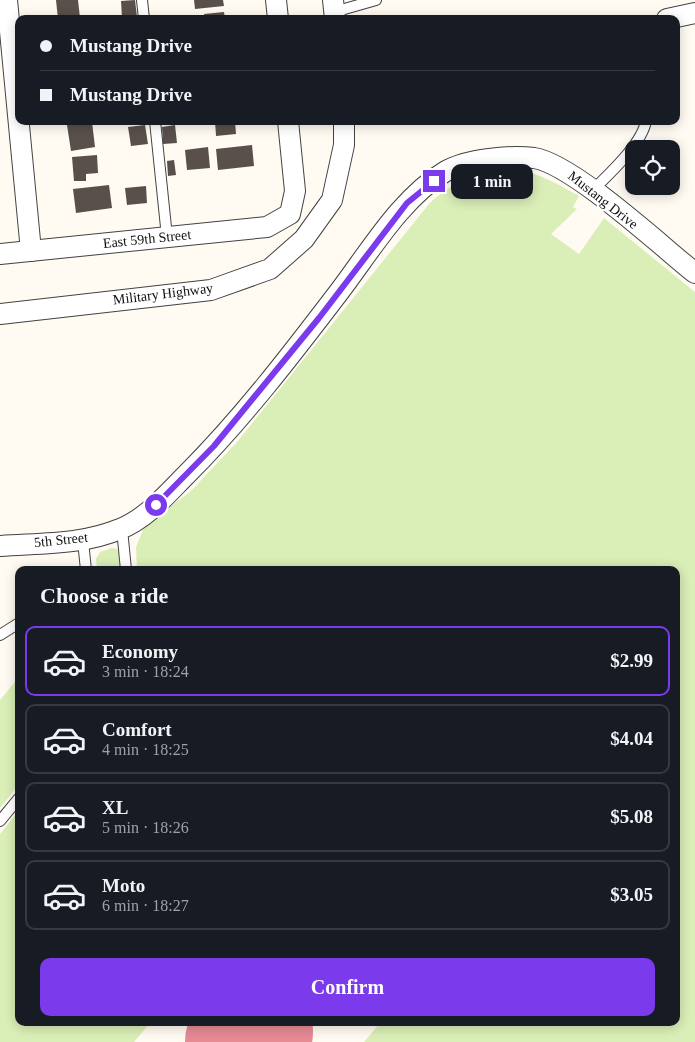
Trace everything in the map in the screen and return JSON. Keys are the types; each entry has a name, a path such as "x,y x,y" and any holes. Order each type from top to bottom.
{"street":[{"path":"7,0 15,84"},
{"path":"276,0 278,15"},
{"path":"680,16 695,13"},
{"path":"19,125 31,251"},
{"name":"East 59th Street","path":"0,254 267,227 290,214 295,190 288,125"},
{"name":"Military Highway","path":"0,314 211,290 270,269 304,239 332,200 344,145 344,125"},
{"name":"Mustang Drive","path":"122,529 156,505 214,446 319,318 407,203 447,170 496,157 536,158 565,171 592,190 695,273"},
{"name":"5th Street","path":"0,546 83,541 122,529"}],"lane":[{"path":"142,0 144,15"},
{"path":"334,10 376,0"},
{"path":"155,125 167,237"},
{"path":"592,190 622,160 645,125"},
{"path":"122,529 126,566"},
{"path":"83,541 86,566"},
{"path":"0,635 15,626"},
{"path":"0,821 15,803"}],"green space":[{"path":"512,170 530,173 555,183 579,196 573,207 577,209 551,234 579,254 604,218 695,292 695,1042 364,1042 377,1026 680,1026 680,566 137,566 136,547 145,525 191,491 237,442 429,204 457,183 488,173"},
{"path":"112,548 117,549 120,554 121,566 97,566 96,559 100,552"},
{"path":"15,682 15,789 0,808 0,700"},
{"path":"15,815 15,1026 147,1026 134,1042 0,1042 0,834"}],"building":[{"path":"56,0 78,0 80,15 58,15"},
{"path":"135,0 137,15 122,15 121,1"},
{"path":"194,0 223,0 224,6 195,9"},
{"path":"224,12 224,15 204,15"},
{"path":"67,125 92,125 95,147 71,151"},
{"path":"145,125 148,144 131,146 128,127"},
{"path":"175,125 177,143 163,144 162,127"},
{"path":"215,125 235,125 236,134 216,136"},
{"path":"252,145 254,166 218,170 216,149"},
{"path":"208,147 210,168 187,170 185,150"},
{"path":"97,155 98,173 86,174 86,181 74,181 72,157"},
{"path":"174,160 176,175 168,176 167,161"},
{"path":"109,185 112,208 76,213 73,189"},
{"path":"146,186 147,203 127,205 125,188"}],"runway":[{"path":"245,1042 253,1032"}],"route":[{"path":"156,505 214,446 319,318 407,203 434,181"}]}
